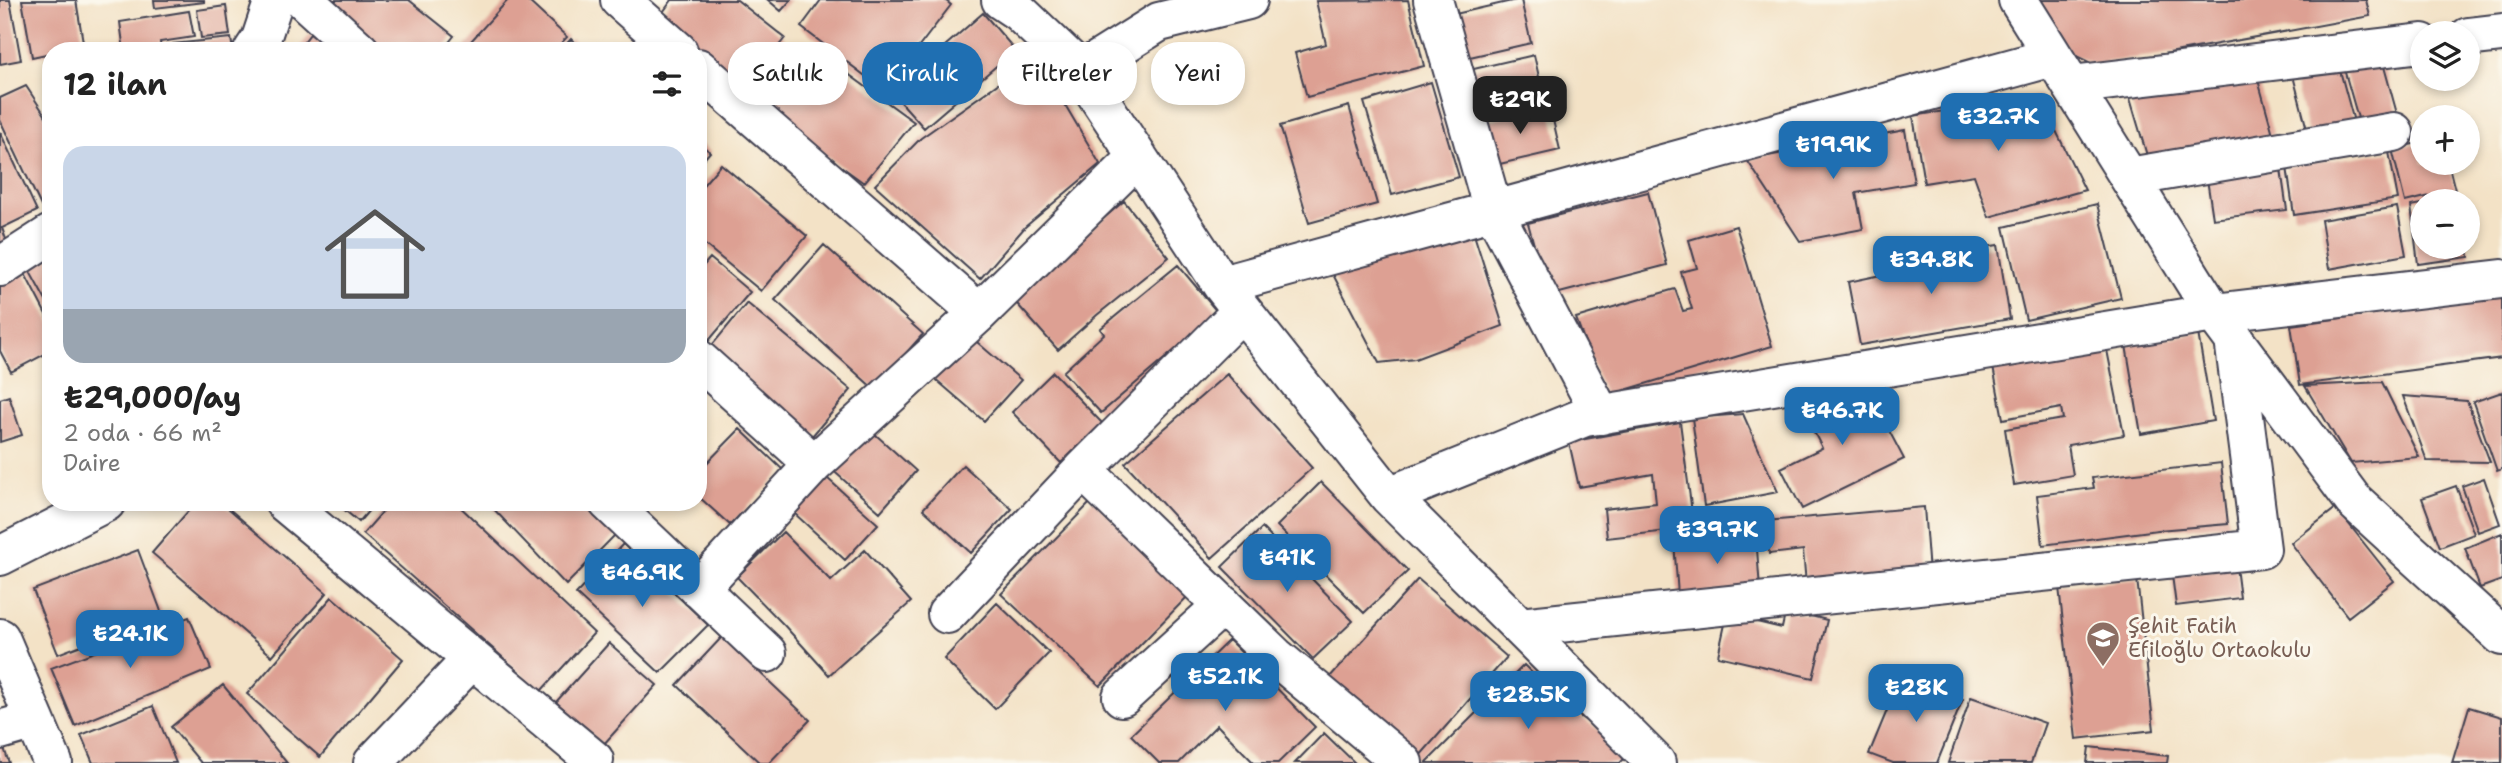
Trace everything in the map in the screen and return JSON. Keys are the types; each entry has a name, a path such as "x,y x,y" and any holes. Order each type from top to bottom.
{"street":[{"path":"259,42 274,0"},
{"path":"304,0 350,42"},
{"path":"620,0 668,42"},
{"path":"1001,0 1019,12 1051,42"},
{"path":"1127,42 1159,22 1248,0"},
{"path":"1433,0 1493,210 1601,415"},
{"path":"2018,0 2224,326 2353,500 2502,636"},
{"path":"2480,36 2502,33"},
{"path":"947,614 1083,470 1232,298 1493,210 2062,71 2410,44"},
{"path":"707,76 979,313"},
{"path":"1104,105 1232,298 1389,496 1656,763"},
{"path":"2129,177 2394,132"},
{"path":"699,589 814,464 979,313 1138,157"},
{"path":"0,267 42,240"},
{"path":"1389,496 1585,417 2224,326 2502,279"},
{"path":"1520,627 2262,549 2224,326"},
{"path":"707,367 814,464"},
{"path":"1083,470 1275,656 1403,763"},
{"path":"0,556 88,511"},
{"path":"295,511 594,760"},
{"path":"617,511 767,653"},
{"path":"1122,697 1223,605"},
{"path":"0,638 17,725 53,763"},
{"path":"373,763 472,659"}],"building":[{"path":"0,0 10,0 21,60 0,64"},
{"path":"22,0 76,0 83,42 42,42 42,55 32,57"},
{"path":"154,0 204,0 204,2 155,8"},
{"path":"312,0 409,0 454,36 449,42 355,42"},
{"path":"508,0 527,0 567,37 562,42 470,42"},
{"path":"672,0 737,0 785,38 782,42 728,42 728,81 707,64 707,42 679,42 655,23"},
{"path":"768,0 791,0 781,11"},
{"path":"821,0 945,0 951,5 923,42 862,42 862,73 848,63 848,42 821,42 801,27"},
{"path":"1408,0 1424,66 1307,97 1295,53 1326,44 1316,1"},
{"path":"1521,0 1531,43 1461,59 1451,15"},
{"path":"2040,0 2366,0 2370,16 2158,55 2093,64 2070,53"},
{"path":"226,6 230,35 201,38 197,10"},
{"path":"189,11 194,37 160,42 123,42 120,22"},
{"path":"983,13 1008,42 997,42 997,65 983,77 983,42 950,42"},
{"path":"310,34 320,42 304,42"},
{"path":"231,38 232,42 192,42"},
{"path":"2380,52 2399,121 2362,132 2342,62"},
{"path":"1534,55 1544,99 1475,115 1465,71"},
{"path":"2336,56 2356,129 2310,141 2291,68"},
{"path":"2255,69 2273,134 2151,169 2129,95"},
{"path":"848,74 862,84 862,105 891,105 914,122 864,183 768,113 774,105 848,105"},
{"path":"1431,82 1459,177 1392,195 1364,102"},
{"path":"997,84 997,105 1065,105 1100,164 1025,227 980,279 875,185 921,138 968,105 983,105 983,94"},
{"path":"26,86 42,110 41,206 0,120 0,98"},
{"path":"2039,96 2085,190 1989,217 1974,175 1924,183 1913,116"},
{"path":"904,105 951,105 924,128"},
{"path":"1349,106 1377,204 1309,223 1280,126"},
{"path":"1550,107 1560,150 1491,166 1481,122"},
{"path":"1905,130 1914,183 1856,193 1863,229 1800,241 1747,160"},
{"path":"0,132 37,211 2,228 8,245 0,249"},
{"path":"2410,145 2410,175 2451,175 2455,189 2410,189 2410,201 2405,202 2392,149"},
{"path":"2389,152 2398,199 2294,215 2287,167"},
{"path":"721,164 807,236 761,291 707,246 707,180"},
{"path":"2281,169 2287,210 2213,219 2207,179"},
{"path":"1648,192 1667,265 1548,296 1528,223"},
{"path":"1124,201 1169,257 1058,350 1011,297"},
{"path":"2097,204 2121,298 2026,320 2004,227"},
{"path":"2397,207 2406,255 2329,269 2321,220"},
{"path":"1736,226 1772,346 1605,396 1576,318 1675,289 1683,311 1692,309 1681,272 1697,268 1689,240"},
{"path":"1472,228 1503,326 1415,359 1379,363 1327,263"},
{"path":"824,245 923,334 874,389 775,300"},
{"path":"1998,245 2010,319 1860,345 1848,282 1896,272 1895,262"},
{"path":"710,258 750,292 707,343 707,262"},
{"path":"2417,259 2454,259 2418,264"},
{"path":"42,263 42,294 29,270"},
{"path":"1178,265 1218,313 1101,413 1063,372 1104,334 1100,329"},
{"path":"24,272 42,307 42,356 11,372 0,351 0,285"},
{"path":"2502,296 2502,358 2300,385 2291,325"},
{"path":"747,303 851,390 812,436 708,350"},
{"path":"2198,333 2213,421 2141,434 2126,345"},
{"path":"970,336 1021,380 984,421 933,377"},
{"path":"2106,345 2124,435 2068,445 2073,475 2014,485 2005,429 2063,419 2061,408 2003,419 1993,367"},
{"path":"1053,372 1102,423 1061,463 1012,412"},
{"path":"1227,374 1312,468 1212,558 1125,463"},
{"path":"2382,382 2419,457 2351,463 2305,386"},
{"path":"1868,391 1904,459 1802,509 1781,468 1822,448 1799,402"},
{"path":"2502,392 2502,469 2497,471 2473,402"},
{"path":"9,396 22,435 0,442 0,399"},
{"path":"2403,396 2467,401 2490,462 2427,461"},
{"path":"1743,414 1778,492 1704,506 1692,418"},
{"path":"1680,422 1694,528 1607,538 1604,509 1656,503 1653,474 1579,487 1569,442"},
{"path":"866,426 916,471 880,512 829,467"},
{"path":"740,429 783,470 730,525 707,504 707,463"},
{"path":"2221,463 2228,524 2043,545 2037,495 2094,488 2092,478"},
{"path":"963,465 1012,509 971,553 923,509"},
{"path":"827,478 878,524 845,560 794,513"},
{"path":"2484,478 2500,524 2478,532 2462,486"},
{"path":"1321,482 1408,571 1364,613 1277,526"},
{"path":"2456,486 2474,534 2440,547 2422,498"},
{"path":"1093,500 1189,595 1100,686 1001,594"},
{"path":"1924,507 1929,573 1806,584 1803,550 1769,554 1766,521"},
{"path":"2336,508 2394,581 2348,617 2291,543"},
{"path":"188,511 231,511 327,593 272,656 152,553"},
{"path":"346,511 368,511 359,522"},
{"path":"383,511 465,511 594,633 541,691 363,534"},
{"path":"496,511 592,511 615,535 566,585"},
{"path":"1262,528 1353,621 1313,659 1222,567"},
{"path":"783,532 831,581 865,550 911,602 829,675 737,577"},
{"path":"2502,533 2502,580 2480,588 2465,548"},
{"path":"1756,536 1760,589 1678,595 1674,542"},
{"path":"623,544 708,625 660,673 576,594"},
{"path":"138,550 162,614 58,654 33,590"},
{"path":"2236,567 2240,598 2176,606 2172,575"},
{"path":"1418,579 1507,657 1418,758 1329,678"},
{"path":"2137,579 2154,730 2076,739 2059,587"},
{"path":"332,597 403,659 320,757 247,694"},
{"path":"997,603 1049,653 995,709 944,659"},
{"path":"1786,610 1827,620 1813,678 1718,656 1727,615 1782,628"},
{"path":"189,617 211,669 75,726 51,668"},
{"path":"722,637 810,720 769,763 760,763 677,685"},
{"path":"1229,640 1315,727 1278,763 1254,763 1217,725 1179,763 1159,763 1131,735"},
{"path":"609,643 657,685 603,745 556,702"},
{"path":"1524,665 1566,707 1631,752 1620,763 1426,763"},
{"path":"1902,674 1963,699 1937,763 1893,763 1869,754"},
{"path":"223,685 287,763 201,763 171,727"},
{"path":"1971,697 2045,723 2031,763 1948,763"},
{"path":"153,706 176,763 93,763 81,735"},
{"path":"2469,707 2502,717 2502,763 2452,763"},
{"path":"1324,733 1355,763 1295,763"},
{"path":"3,745 9,763 0,763 0,746"},
{"path":"2089,747 2168,756 2167,763 2087,763"}],"place":[{"name":"Şehit Fatih Efiloğlu Ortaokulu","path":"2103,668"}]}
